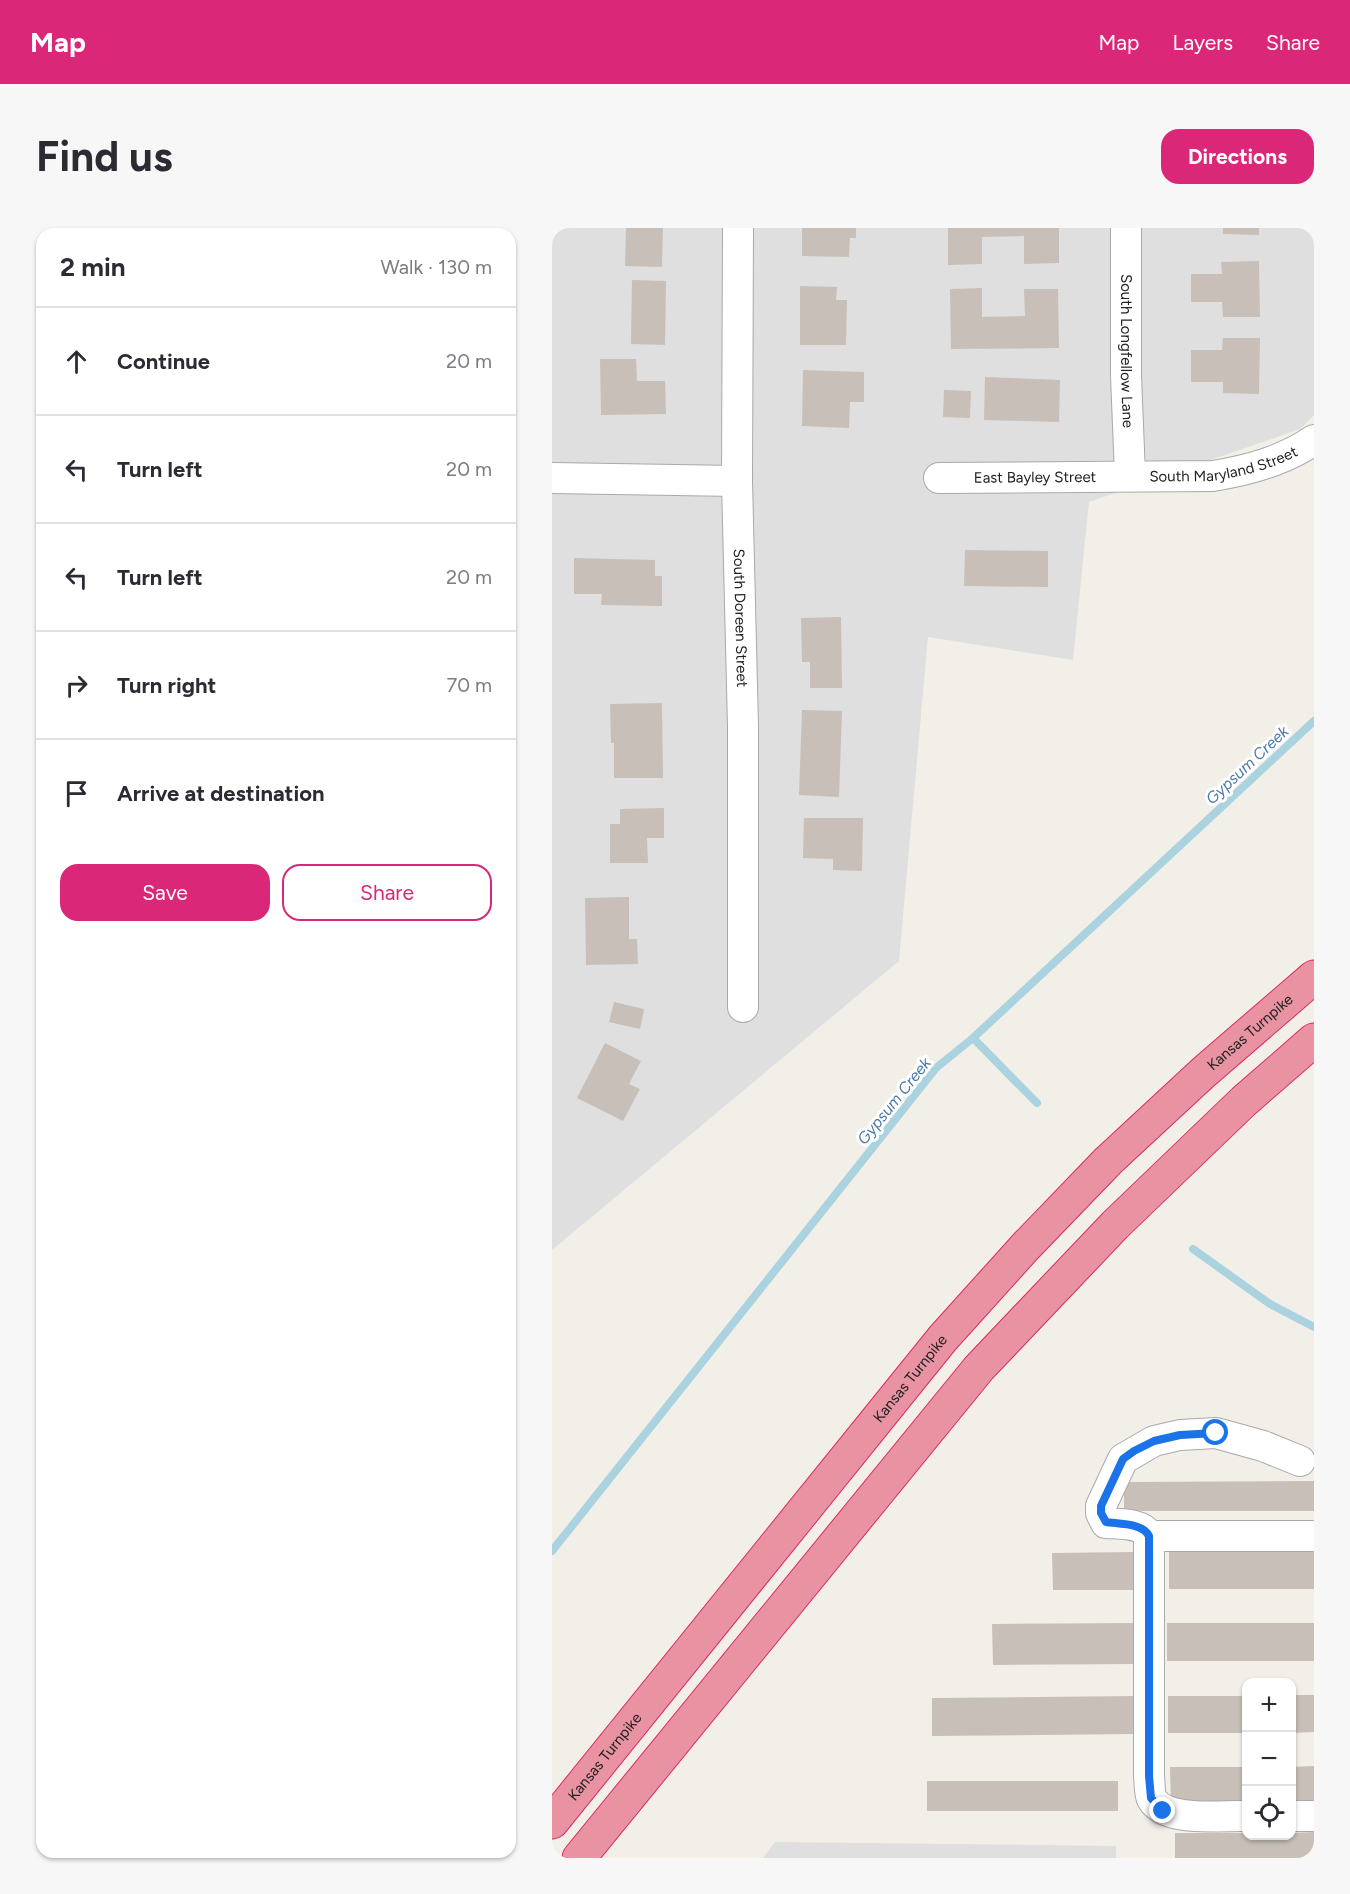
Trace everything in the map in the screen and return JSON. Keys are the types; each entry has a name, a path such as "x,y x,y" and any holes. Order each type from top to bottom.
{"highway":[{"name":"Kansas Turnpike","path":"552,1822 943,1338 1026,1246 1108,1161 1204,1072 1314,977"},
{"path":"579,1858 979,1368 1124,1217 1244,1101 1314,1040"}],"street":[{"name":"South Doreen Street","path":"738,228 737,481 743,739 743,1007"},
{"name":"South Longfellow Lane","path":"1126,228 1126,376 1130,475"},
{"name":"South Maryland Street","path":"1130,475 1213,476 1241,471 1288,455 1314,440"},
{"name":"East Bayley Street","path":"939,477 1130,475"},
{"path":"552,478 737,481"},
{"path":"1242,1816 1177,1815 1163,1811 1151,1798 1149,1776 1149,1536 1140,1527 1106,1522 1101,1513 1101,1506 1123,1459 1154,1441 1180,1435 1216,1433 1263,1446 1300,1461"},
{"path":"1149,1536 1314,1536"},
{"path":"1296,1816 1314,1816"}],"shaded area":[{"path":"552,228 1314,228 1314,415 1300,429 1089,502 1073,660 928,637 899,961 552,1250"},
{"path":"775,1842 1116,1846 1116,1858 763,1858"}],"building":[{"path":"626,228 663,228 662,267 625,266"},
{"path":"802,228 856,228 856,238 850,238 849,257 802,256"},
{"path":"948,228 1059,228 1059,263 1024,264 1024,236 982,237 982,264 948,265"},
{"path":"1223,228 1259,228 1259,235 1223,234"},
{"path":"1259,261 1260,317 1223,317 1222,302 1191,302 1191,274 1222,274 1221,262"},
{"path":"632,280 666,281 665,345 631,344"},
{"path":"800,286 837,287 836,300 847,300 846,345 800,345"},
{"path":"982,288 982,317 1025,316 1024,289 1058,289 1059,348 951,349 950,289"},
{"path":"1223,338 1260,338 1259,394 1223,393 1223,382 1191,382 1191,350 1222,350"},
{"path":"600,359 636,359 637,381 665,381 666,414 601,415"},
{"path":"803,370 864,372 864,402 850,402 849,428 802,426"},
{"path":"985,377 1060,380 1059,422 984,420"},
{"path":"944,390 971,391 970,418 943,417"},
{"path":"965,550 1048,551 1048,587 964,586"},
{"path":"574,558 655,560 655,576 662,576 662,606 601,605 602,594 574,594"},
{"path":"841,617 842,688 810,688 810,662 802,662 801,618"},
{"path":"662,703 663,778 614,778 614,743 611,743 610,704"},
{"path":"802,710 842,711 839,797 799,795"},
{"path":"664,808 664,838 647,838 648,863 610,863 610,824 620,824 620,809"},
{"path":"804,818 863,818 862,871 833,870 833,859 803,858"},
{"path":"629,897 629,939 637,939 638,964 586,965 585,898"},
{"path":"614,1002 644,1009 640,1029 609,1022"},
{"path":"605,1043 641,1061 629,1084 640,1089 623,1121 577,1098"},
{"path":"1314,1481 1314,1511 1124,1511 1124,1482"},
{"path":"1169,1551 1314,1551 1314,1589 1169,1589"},
{"path":"1135,1552 1136,1590 1053,1590 1052,1553"},
{"path":"1134,1623 1135,1664 993,1665 992,1624"},
{"path":"1167,1623 1314,1623 1314,1661 1167,1661"},
{"path":"1296,1695 1314,1695 1314,1732 1296,1733"},
{"path":"1134,1696 1134,1734 932,1736 932,1698"},
{"path":"1168,1696 1242,1696 1242,1733 1168,1733"},
{"path":"1314,1766 1314,1805 1296,1805 1296,1767"},
{"path":"1170,1767 1242,1767 1242,1805 1171,1805"},
{"path":"927,1781 1118,1781 1118,1811 927,1811"},
{"path":"1314,1832 1314,1858 1175,1858 1175,1833 1242,1833 1242,1840 1296,1840 1296,1833"}],"waterway":[{"name":"Gypsum Creek","path":"552,1551 936,1068 973,1038 1314,721"},
{"path":"973,1038 1037,1103"},
{"path":"1193,1249 1270,1304 1314,1327"}],"route":[{"path":"1163,1811 1151,1798 1149,1776 1149,1536 1140,1527 1106,1522 1101,1513 1101,1506 1123,1459 1134,1451 1154,1441 1180,1435 1216,1433"}]}
